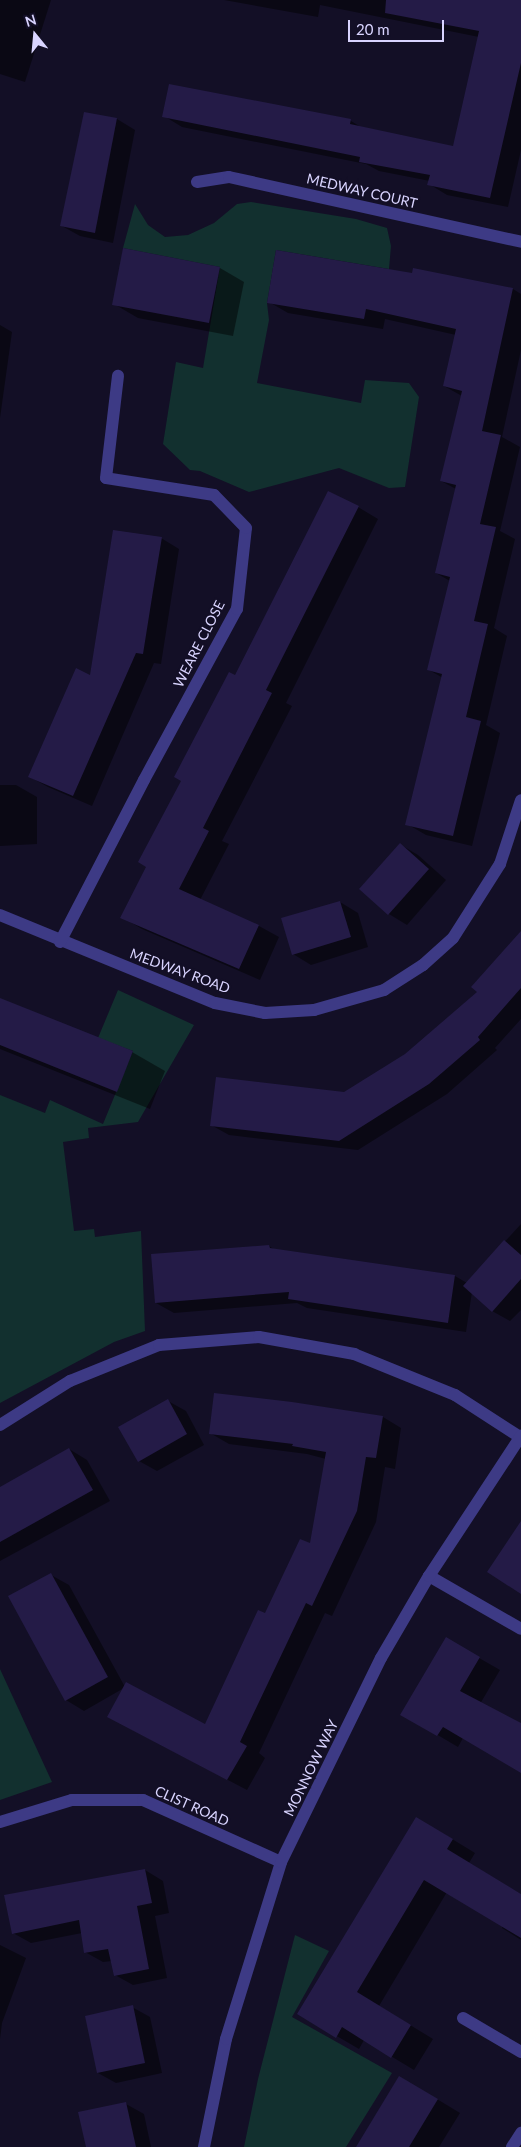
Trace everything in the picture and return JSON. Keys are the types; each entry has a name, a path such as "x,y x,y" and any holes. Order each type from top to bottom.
{"street":[{"name":"MEDWAY COURT","path":"197,182 229,177 521,242"},
{"name":"WEARE CLOSE","path":"60,942 236,609 246,528 214,495 106,478 118,376"},
{"name":"MEDWAY ROAD","path":"0,916 214,1003 265,1013 314,1010 384,990 423,965 453,938 500,864 521,800"},
{"path":"0,1425 70,1381 159,1345 259,1337 354,1354 455,1395 521,1437"},
{"name":"MONNOW WAY","path":"204,2147 226,2038 281,1862 381,1658 430,1576 521,1437"},
{"path":"430,1576 521,1629"},
{"name":"CLIST ROAD","path":"0,1822 72,1800 143,1800 281,1862"},
{"path":"463,2018 521,2052"},
{"path":"512,2147 521,2133"}],"green space":[{"path":"251,202 356,219 387,228 391,246 389,269 276,250 267,303 269,320 257,383 361,403 365,380 409,383 419,397 405,487 389,488 339,468 249,492 200,471 190,470 163,444 176,362 203,368 220,267 123,248 135,204 148,225 165,237 188,235 214,223 237,204"},
{"path":"118,990 194,1025 138,1122 88,1128 89,1138 63,1142 74,1231 94,1229 95,1237 141,1231 145,1331 114,1342 0,1403 0,1095 45,1113 50,1100 103,1124 133,1051 98,1038"},
{"path":"0,1669 52,1782 0,1800"},
{"path":"295,1935 329,1951 292,2017 392,2073 346,2147 244,2147 258,2079"}],"building":[{"path":"386,0 521,0 521,63 490,198 427,185 430,175 359,162 360,157 162,117 169,84 351,119 350,124 453,146 479,31 385,13"},
{"path":"84,112 117,118 95,233 60,226"},
{"path":"123,248 220,267 209,323 112,305"},
{"path":"276,250 412,273 413,268 513,288 482,431 501,435 480,524 496,527 474,621 488,624 466,717 481,721 453,836 405,825 442,674 427,670 450,577 435,573 456,485 440,481 462,391 443,386 456,329 366,309 364,319 267,303"},
{"path":"328,491 359,506 266,690 272,693 203,828 209,831 179,889 259,925 239,969 120,918 146,867 138,862 181,781 174,777 229,672 235,675"},
{"path":"113,530 162,537 143,654 136,653 73,796 28,777 76,668 90,675"},
{"path":"400,843 429,869 388,915 359,889"},
{"path":"340,901 351,937 292,955 281,918"},
{"path":"521,931 521,988 478,1037 480,1040 429,1084 339,1141 210,1126 216,1077 344,1092 405,1054 477,992 471,987"},
{"path":"0,998 133,1051 117,1092 0,1045"},
{"path":"504,1240 521,1255 521,1279 492,1312 463,1286"},
{"path":"269,1245 270,1248 455,1275 448,1323 288,1299 289,1292 155,1303 151,1254"},
{"path":"214,1393 292,1402 383,1416 376,1458 366,1457 357,1511 312,1606 306,1603 240,1742 247,1746 227,1780 107,1717 126,1682 205,1724 258,1610 265,1613 300,1539 310,1543 326,1452 292,1446 293,1444 209,1434"},
{"path":"168,1399 187,1434 138,1462 118,1427"},
{"path":"69,1448 93,1490 0,1542 0,1487"},
{"path":"521,1521 521,1594 487,1572"},
{"path":"51,1573 108,1677 65,1701 8,1596"},
{"path":"446,1637 480,1657 460,1691 521,1723 521,1773 443,1727 437,1736 400,1715"},
{"path":"416,1817 453,1839 447,1849 521,1894 521,1938 424,1880 357,1992 411,2025 391,2058 342,2027 336,2038 297,2014"},
{"path":"145,1869 152,1903 137,1906 149,1969 114,1976 108,1949 84,1953 79,1920 12,1934 4,1895"},
{"path":"133,2005 145,2063 97,2073 85,2016"},
{"path":"399,2076 438,2099 409,2147 356,2147"},
{"path":"126,2102 136,2147 86,2147 78,2112"}]}
